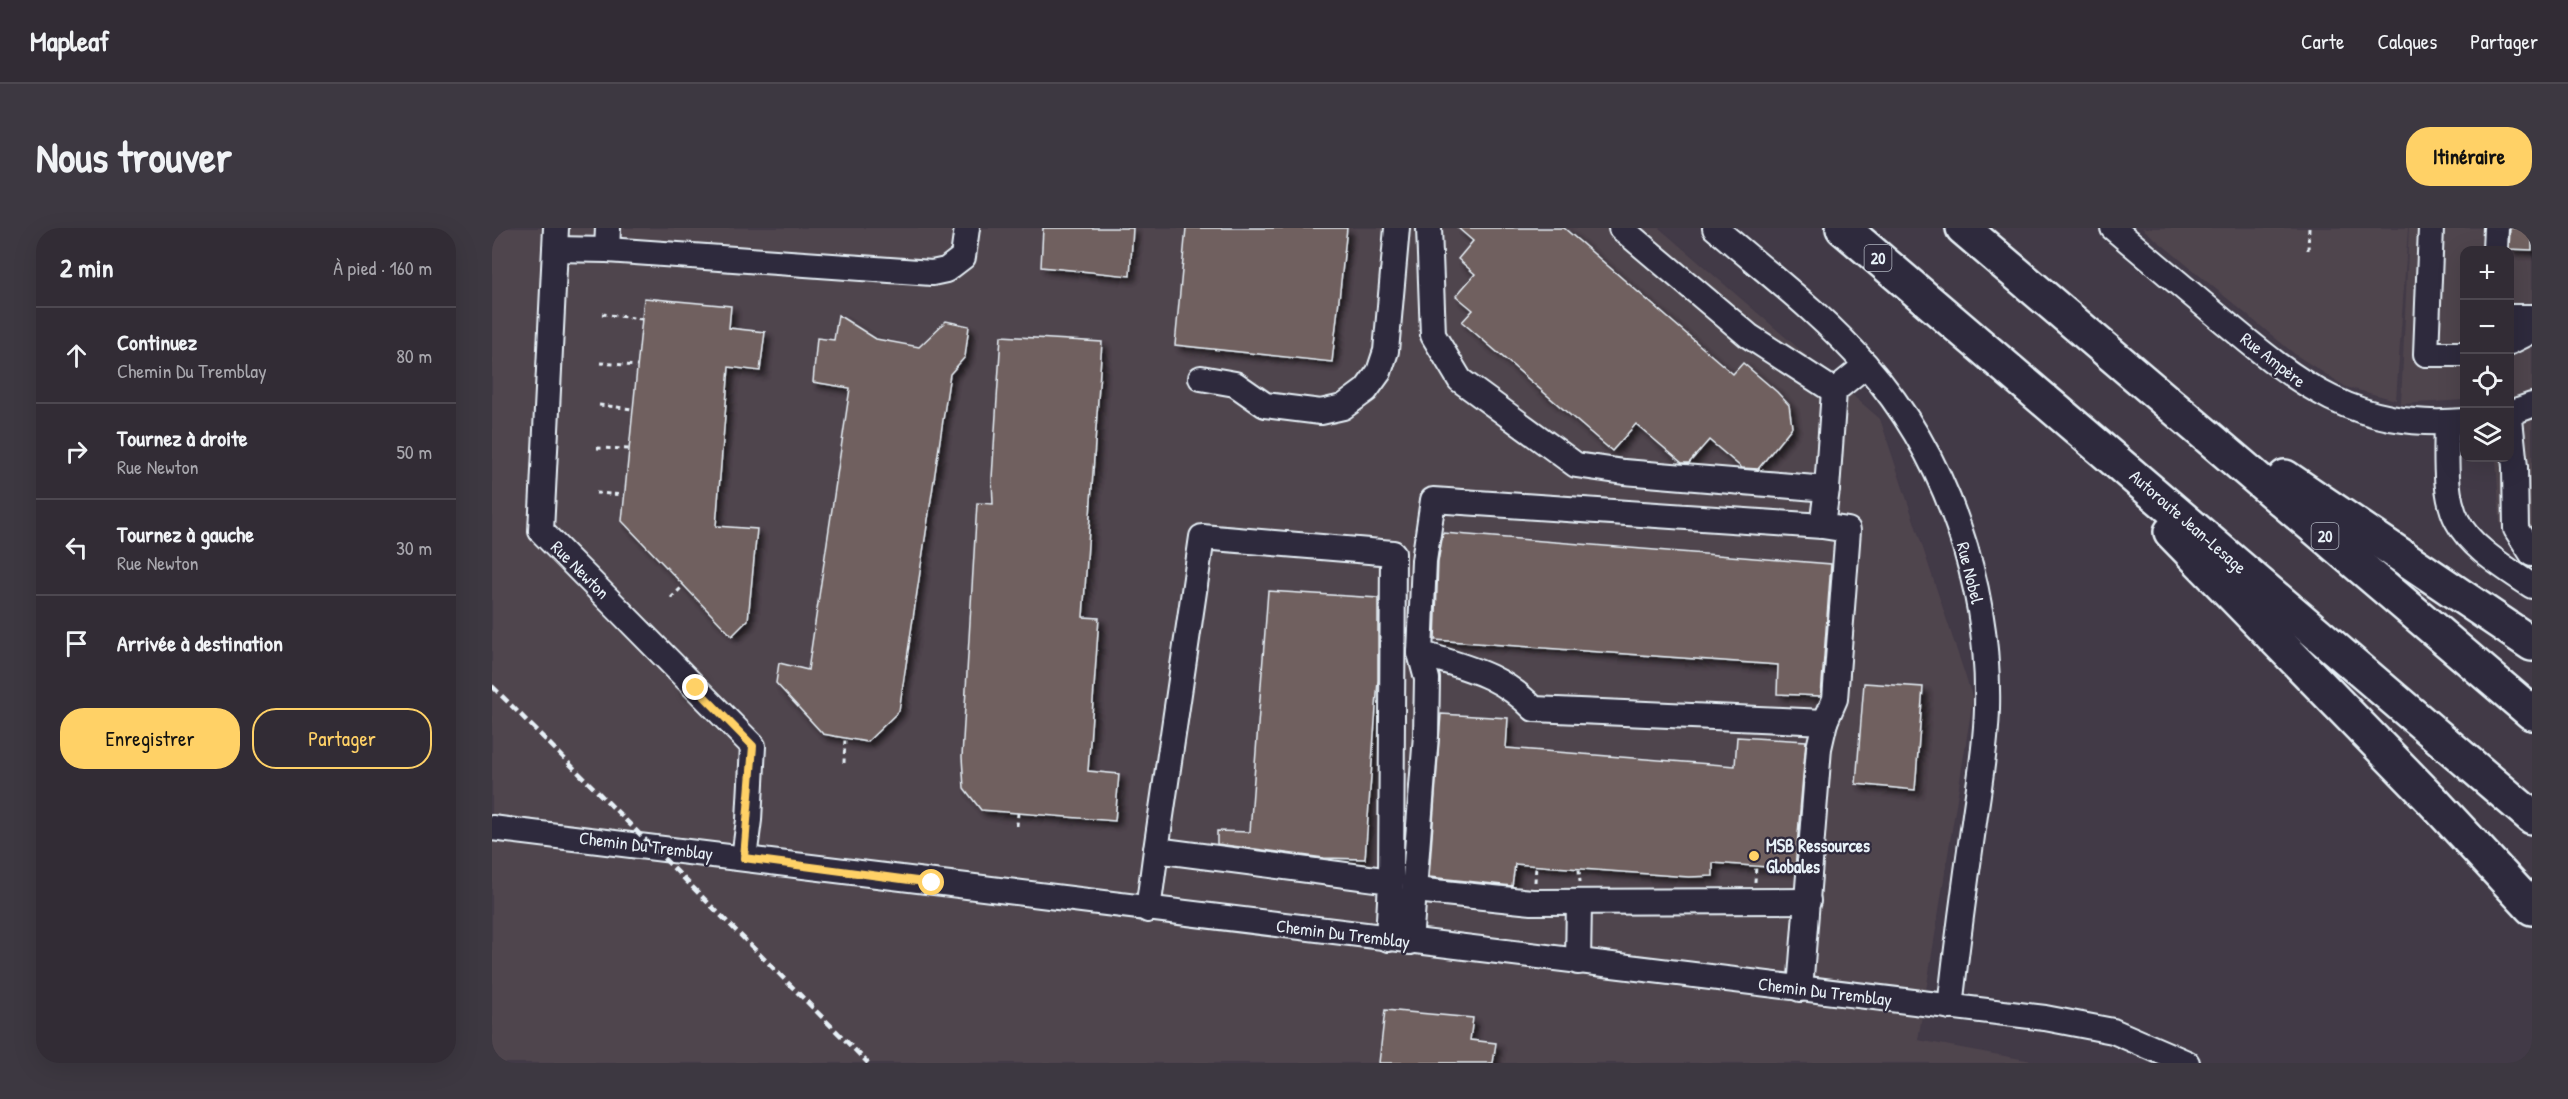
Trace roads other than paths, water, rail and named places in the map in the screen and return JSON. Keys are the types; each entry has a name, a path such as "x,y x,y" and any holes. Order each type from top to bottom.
{"highway":[{"name":"Autoroute Jean-Lesage","path":"1843,228 2532,817"},
{"name":"20","path":"1963,228 2532,713"},
{"path":"2117,360 2375,540 2532,644"},
{"path":"2040,397 2432,800 2532,909"}],"street":[{"path":"555,239 607,239 932,273 946,270 963,257 967,228"},
{"path":"1201,378 1235,384 1265,405 1321,411 1343,407 1366,390 1379,372 1386,351 1397,228"},
{"path":"1429,228 1433,335 1460,380 1576,465 1624,472 1827,489"},
{"path":"1621,228 1749,336 1834,391"},
{"name":"Rue Nobel","path":"1715,228 1824,323 1866,365 1909,423 1941,484 1964,548 1982,629 1987,677 1985,742 1950,1007"},
{"name":"Rue Ampère","path":"2113,228 2266,357 2309,388 2332,400 2375,415 2406,421 2456,422"},
{"path":"2432,228 2426,354 2460,354"},
{"path":"2495,246 2496,228"},
{"name":"Rue Newton","path":"555,239 541,531 753,746 744,858"},
{"path":"2514,317 2532,317"},
{"path":"2514,340 2532,331"},
{"path":"1822,526 1834,391 1866,365"},
{"path":"2514,412 2532,405"},
{"path":"2456,422 2446,470 2453,516 2462,531 2487,556 2532,586"},
{"path":"2514,457 2516,529 2532,554"},
{"path":"1399,941 1415,890 1427,679 1420,653 1424,561 1433,500 1822,526 1848,530 1835,699 1825,722 1819,748 1800,989"},
{"path":"1148,910 1202,537 1393,553 1391,881 1399,941"},
{"path":"1420,653 1491,676 1515,690 1534,709 1825,722"},
{"name":"Chemin Du Tremblay","path":"492,828 2098,1027 2145,1042 2187,1063"},
{"path":"1156,850 1391,881"},
{"path":"1415,890 1532,902 1579,891 1808,901"},
{"path":"1578,962 1579,891"}],"railway":[{"path":"492,686 868,1063"}],"place":[{"name":"MSB Ressources Globales","path":"1754,856"}]}
